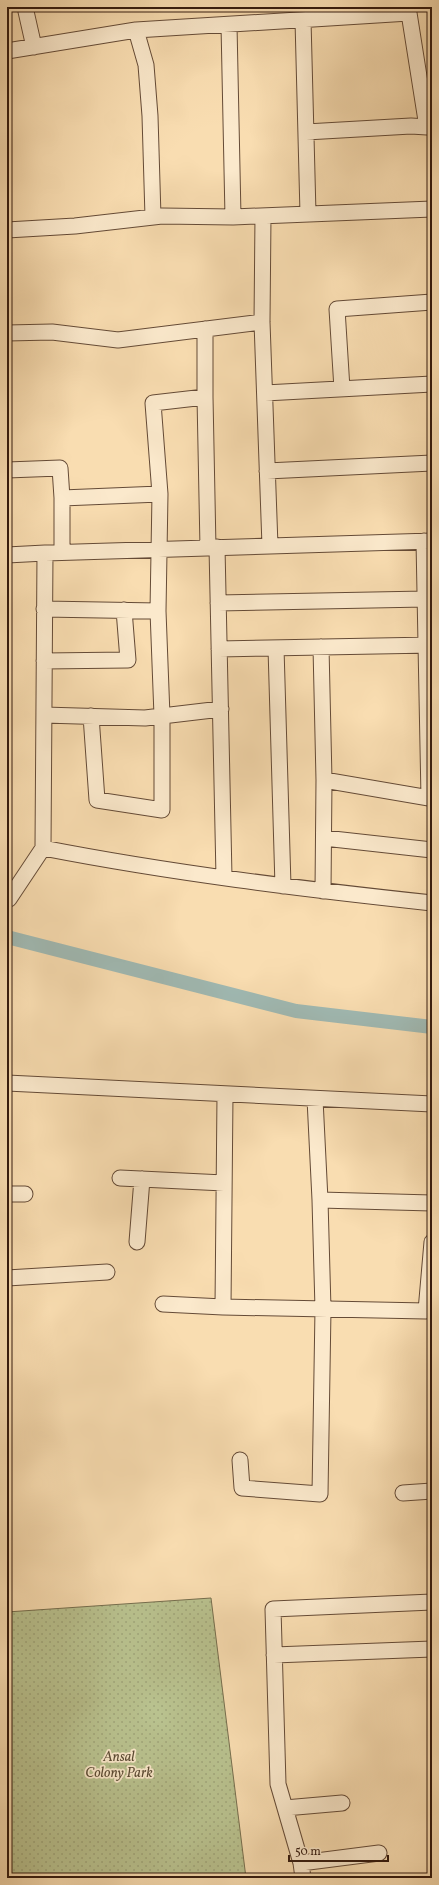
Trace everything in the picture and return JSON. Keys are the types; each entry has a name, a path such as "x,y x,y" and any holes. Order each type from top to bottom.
{"street":[{"path":"25,7 34,47"},
{"path":"7,52 136,30 304,20 409,10 428,128 410,126 306,132"},
{"path":"304,20 308,214"},
{"path":"229,25 233,216"},
{"path":"136,30 146,65 153,217"},
{"path":"7,230 75,226 153,217 263,216 432,209"},
{"path":"263,216 262,322 270,546"},
{"path":"342,389 337,309 432,302"},
{"path":"7,333 52,332 118,340 262,322"},
{"path":"205,329 205,397 220,649 224,877"},
{"path":"265,392 432,384"},
{"path":"91,716 97,800 162,810 162,716 158,611 160,494 153,403 205,397"},
{"path":"267,471 432,463"},
{"path":"7,470 60,468 62,498 62,552"},
{"path":"62,498 160,494"},
{"path":"7,555 428,541 425,599 429,645 428,798 324,780"},
{"path":"7,898 9,899 43,848 45,553"},
{"path":"218,603 425,599"},
{"path":"44,609 158,611"},
{"path":"44,661 128,660 124,610"},
{"path":"220,649 429,645"},
{"path":"321,647 324,780 323,891"},
{"path":"276,648 283,886"},
{"path":"44,715 145,718 221,709"},
{"path":"324,838 432,850"},
{"path":"43,848 109,861 283,886 432,903"},
{"path":"7,1083 225,1095 432,1104"},
{"path":"223,1307 225,1095"},
{"path":"240,1460 242,1488 320,1494 323,1309 315,1099"},
{"path":"120,1178 224,1183"},
{"path":"137,1242 142,1179"},
{"path":"7,1194 25,1194"},
{"path":"320,1200 432,1203"},
{"path":"163,1304 223,1307 426,1311 432,1242"},
{"path":"7,1278 107,1272"},
{"path":"403,1493 432,1491"},
{"path":"303,1878 301,1863 278,1784 273,1609 432,1602"},
{"path":"274,1655 432,1649"},
{"path":"285,1808 342,1803"},
{"path":"301,1863 379,1853"}],"green space":[{"name":"Ansal Colony Park","path":"211,1598 246,1878 7,1878 7,1612"}],"waterway":[{"path":"7,937 296,1011 432,1027"}]}
